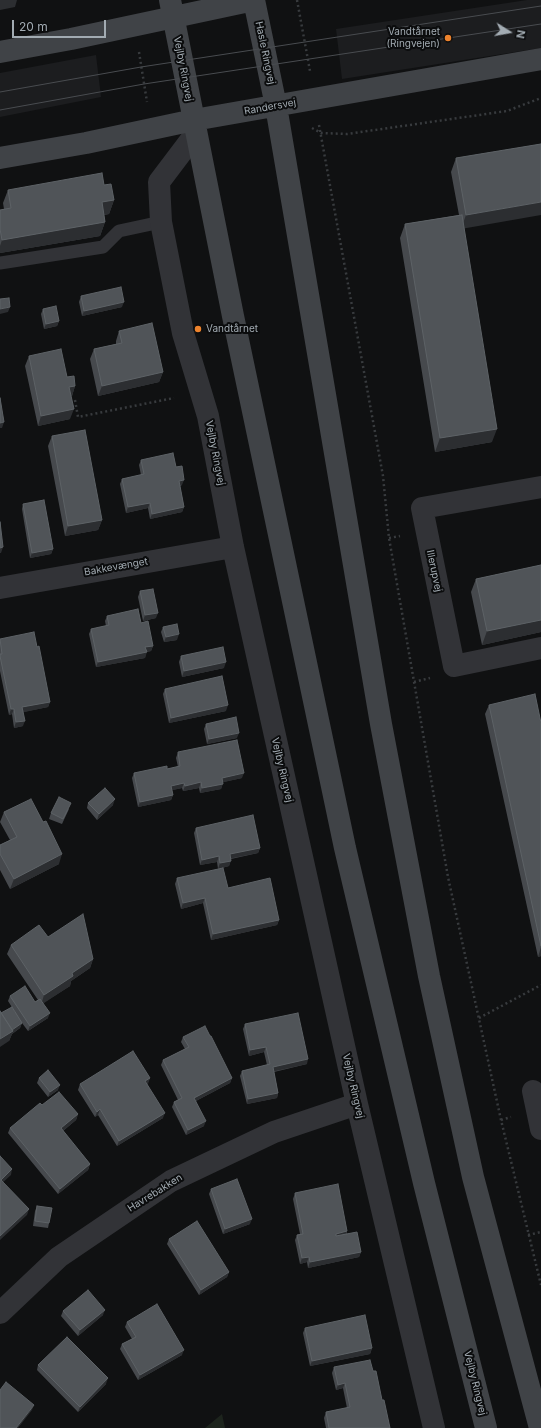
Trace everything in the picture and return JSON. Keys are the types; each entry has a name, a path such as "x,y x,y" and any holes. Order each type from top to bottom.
{"main road":[{"path":"0,52 134,26 172,9 254,0"},
{"name":"Hasle Ringvej","path":"254,0 276,106"},
{"name":"Vejlby Ringvej","path":"172,9 236,331 345,848 422,1175 486,1428"},
{"name":"Randersvej","path":"0,158 194,120 541,59"},
{"path":"276,106 381,724 429,976 474,1177 540,1428"}],"street":[{"name":"Vejlby Ringvej","path":"194,120 193,137 159,182 160,222 183,333 208,416 233,547 357,1104 434,1428"},
{"name":"Illerupvej","path":"541,488 422,508 454,666 541,648"},
{"name":"Bakkevænget","path":"0,588 233,547"},
{"path":"533,1091 541,1129"},
{"name":"Havrebakken","path":"0,1313 59,1257 171,1180 274,1132 357,1104"}],"lane":[{"path":"0,263 103,247 119,231 160,222"}],"path":[{"path":"134,26 151,129"},
{"path":"276,106 321,133 347,134 507,111 541,98"},
{"path":"326,162 383,476 389,538 448,877 500,1120 541,1285"},
{"path":"75,400 78,417 178,397 200,390"},
{"path":"479,1018 541,985"},
{"path":"528,1235 541,1232"}],"shaded area":[{"path":"527,0 541,0 541,48 342,79 336,29"},
{"path":"96,55 101,97 0,117 0,73"},
{"path":"222,1414 225,1428 205,1428"}],"building":[{"path":"541,144 541,202 466,215 456,158"},
{"path":"102,173 104,185 111,184 114,200 102,202 105,222 2,240 0,229 0,210 11,208 8,190"},
{"path":"462,215 497,429 440,438 405,224"},
{"path":"121,287 124,302 84,311 81,296"},
{"path":"9,298 10,307 0,309 0,299"},
{"path":"56,306 59,321 46,324 43,309"},
{"path":"152,323 163,372 102,386 94,349 122,343 119,331"},
{"path":"61,349 67,377 74,376 75,386 69,387 74,409 41,416 29,356"},
{"path":"0,398 4,422 0,423"},
{"path":"85,430 102,520 68,526 52,436"},
{"path":"173,453 176,467 182,466 184,480 179,481 184,507 152,514 150,503 128,507 122,479 144,474 141,460"},
{"path":"44,500 53,549 32,553 23,504"},
{"path":"0,522 3,547 0,548"},
{"path":"541,565 541,620 487,631 476,579"},
{"path":"153,589 158,613 145,615 140,591"},
{"path":"138,609 141,623 148,621 153,646 145,647 147,652 98,662 91,629 109,625 107,616"},
{"path":"177,624 179,634 166,637 163,627"},
{"path":"34,632 37,647 39,646 50,702 22,707 25,721 16,722 14,709 11,709 0,656 0,654 2,654 0,639"},
{"path":"223,647 226,662 184,671 181,656"},
{"path":"222,676 228,705 171,718 165,689"},
{"path":"535,694 541,723 541,946 489,705"},
{"path":"236,717 239,733 209,739 206,724"},
{"path":"237,740 244,773 222,778 223,784 202,788 201,782 185,786 184,783 171,786 173,795 140,802 134,773 167,766 167,769 180,766 178,752"},
{"path":"105,788 115,799 99,814 88,803"},
{"path":"59,797 71,803 63,819 51,813"},
{"path":"31,799 43,822 46,821 62,854 14,879 0,854 0,845 17,837 4,812"},
{"path":"253,815 260,848 230,854 231,861 220,863 219,856 202,860 196,828"},
{"path":"223,868 228,888 270,878 279,920 213,934 205,898 183,903 177,878"},
{"path":"83,914 93,959 72,973 73,976 44,995 11,945 39,925 48,937"},
{"path":"25,986 35,1002 40,999 50,1013 30,1026 10,996"},
{"path":"12,1007 22,1023 12,1030 1,1013"},
{"path":"0,1011 13,1031 0,1039"},
{"path":"298,1013 308,1059 273,1067 278,1093 248,1099 242,1071 270,1064 266,1047 250,1050 245,1024"},
{"path":"205,1026 232,1078 194,1098 206,1121 188,1130 174,1102 182,1098 163,1060 189,1047 183,1037"},
{"path":"133,1051 150,1078 145,1081 165,1113 119,1141 100,1109 97,1112 80,1084"},
{"path":"48,1070 60,1085 50,1092 39,1078"},
{"path":"59,1092 78,1114 61,1128 90,1164 60,1189 10,1128 40,1103 42,1105"},
{"path":"0,1156 12,1169 1,1180 29,1209 0,1236"},
{"path":"237,1179 252,1219 225,1229 211,1189"},
{"path":"338,1184 347,1231 336,1234 336,1236 357,1232 361,1252 310,1262 309,1257 302,1258 297,1235 303,1234 295,1193"},
{"path":"37,1206 52,1208 49,1223 35,1221"},
{"path":"197,1221 229,1272 201,1290 169,1239"},
{"path":"88,1290 105,1310 80,1330 63,1311"},
{"path":"157,1304 184,1350 140,1375 122,1344 136,1337 127,1322"},
{"path":"365,1315 372,1348 312,1361 305,1328"},
{"path":"67,1337 108,1378 80,1407 38,1365"},
{"path":"370,1360 373,1371 376,1371 390,1428 329,1428 326,1412 350,1407 345,1383 338,1385 334,1367"},
{"path":"6,1382 34,1405 16,1428 0,1428 0,1390"}],"tram line":[{"path":"0,92 141,67 541,6"},
{"path":"0,110 144,84 541,24"}],"place":[{"name":"Vandtårnet (Ringvejen)","path":"448,38"},
{"name":"Vandtårnet","path":"198,329"}]}
